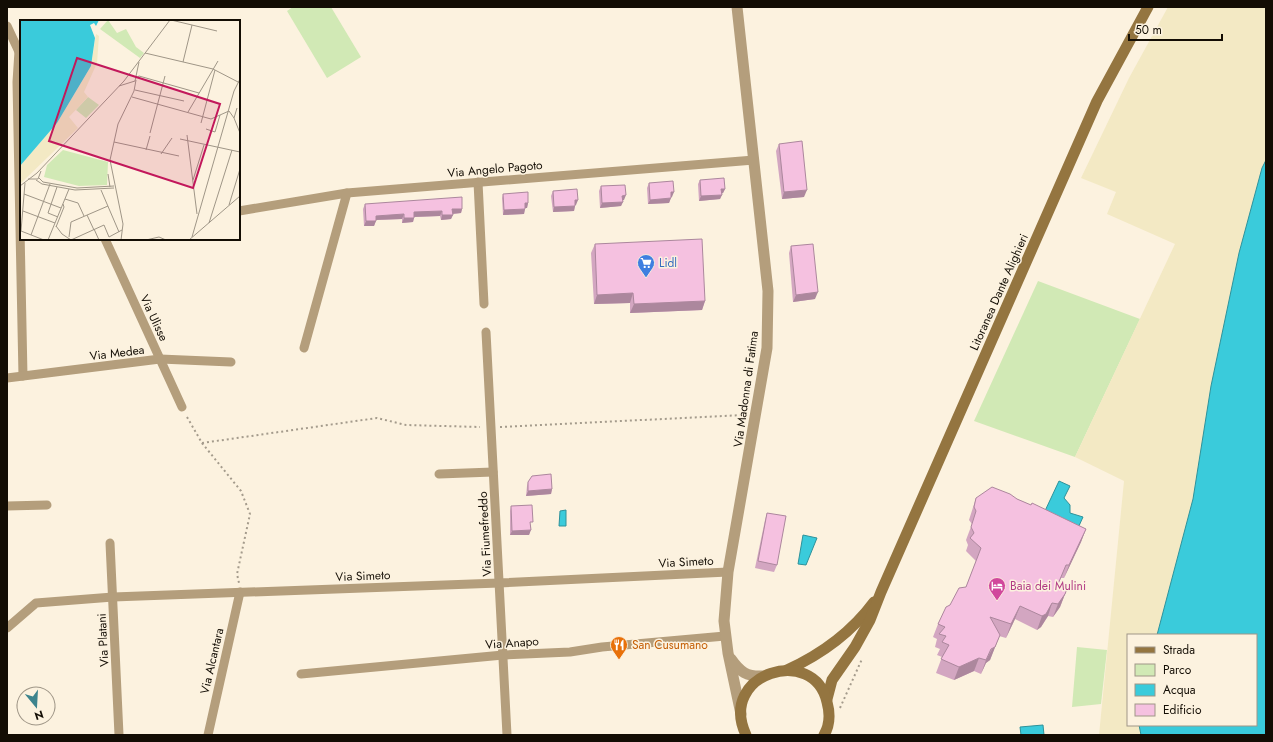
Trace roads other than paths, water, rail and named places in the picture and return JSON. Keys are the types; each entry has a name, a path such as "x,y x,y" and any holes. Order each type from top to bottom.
{"main road":[{"name":"Litoranea Dante Alighieri","path":"881,592 1097,101 1148,7"},
{"path":"787,670 810,660 831,646 850,630 881,592"},
{"path":"827,699 832,680 855,647 870,620 881,592"},
{"path":"743,732 741,714 742,703 747,692 754,683 763,676 779,670 787,670 800,672 811,679 820,688 827,699 829,721 824,735"}],"street":[{"name":"Via Madonna di Fatima","path":"737,7 768,291 768,343 757,415 728,572 725,636 741,714"},
{"path":"7,26 20,54 17,90 20,233"},
{"name":"Via Angelo Pagoto","path":"240,211 347,193 754,160"},
{"path":"478,182 484,304"},
{"path":"304,348 347,193"},
{"path":"20,240 23,376"},
{"name":"Via Ulisse","path":"104,240 182,407"},
{"name":"Via Fiumefreddo","path":"486,332 507,735"},
{"name":"Via Medea","path":"7,378 160,360 231,362"},
{"path":"439,474 494,472"},
{"path":"7,506 47,505"},
{"name":"Via Platani","path":"110,543 119,735"},
{"name":"Via Simeto","path":"7,628 36,603 113,597 499,583 728,572"},
{"name":"Via Alcantara","path":"208,735 240,592"},
{"name":"Via Anapo","path":"301,674 503,655 570,652 602,647 725,636"},
{"path":"728,653 741,672 750,676 763,676"}],"water":[{"path":"1266,160 1266,735 1141,735 1139,726 1257,726 1257,634 1157,634 1193,499 1211,386 1239,253 1262,168"},
{"path":"1059,481 1070,486 1064,498 1070,505 1070,513 1083,517 1078,528 1044,513"},
{"path":"566,510 566,526 559,526 560,511"},
{"path":"803,535 817,538 806,565 798,564"},
{"path":"1043,725 1044,735 1021,735 1020,727"}],"place":[{"name":"Lidl","path":"646,278"},
{"name":"Baia dei Mulini","path":"997,601"},
{"name":"San Cusumano","path":"619,660"}]}
